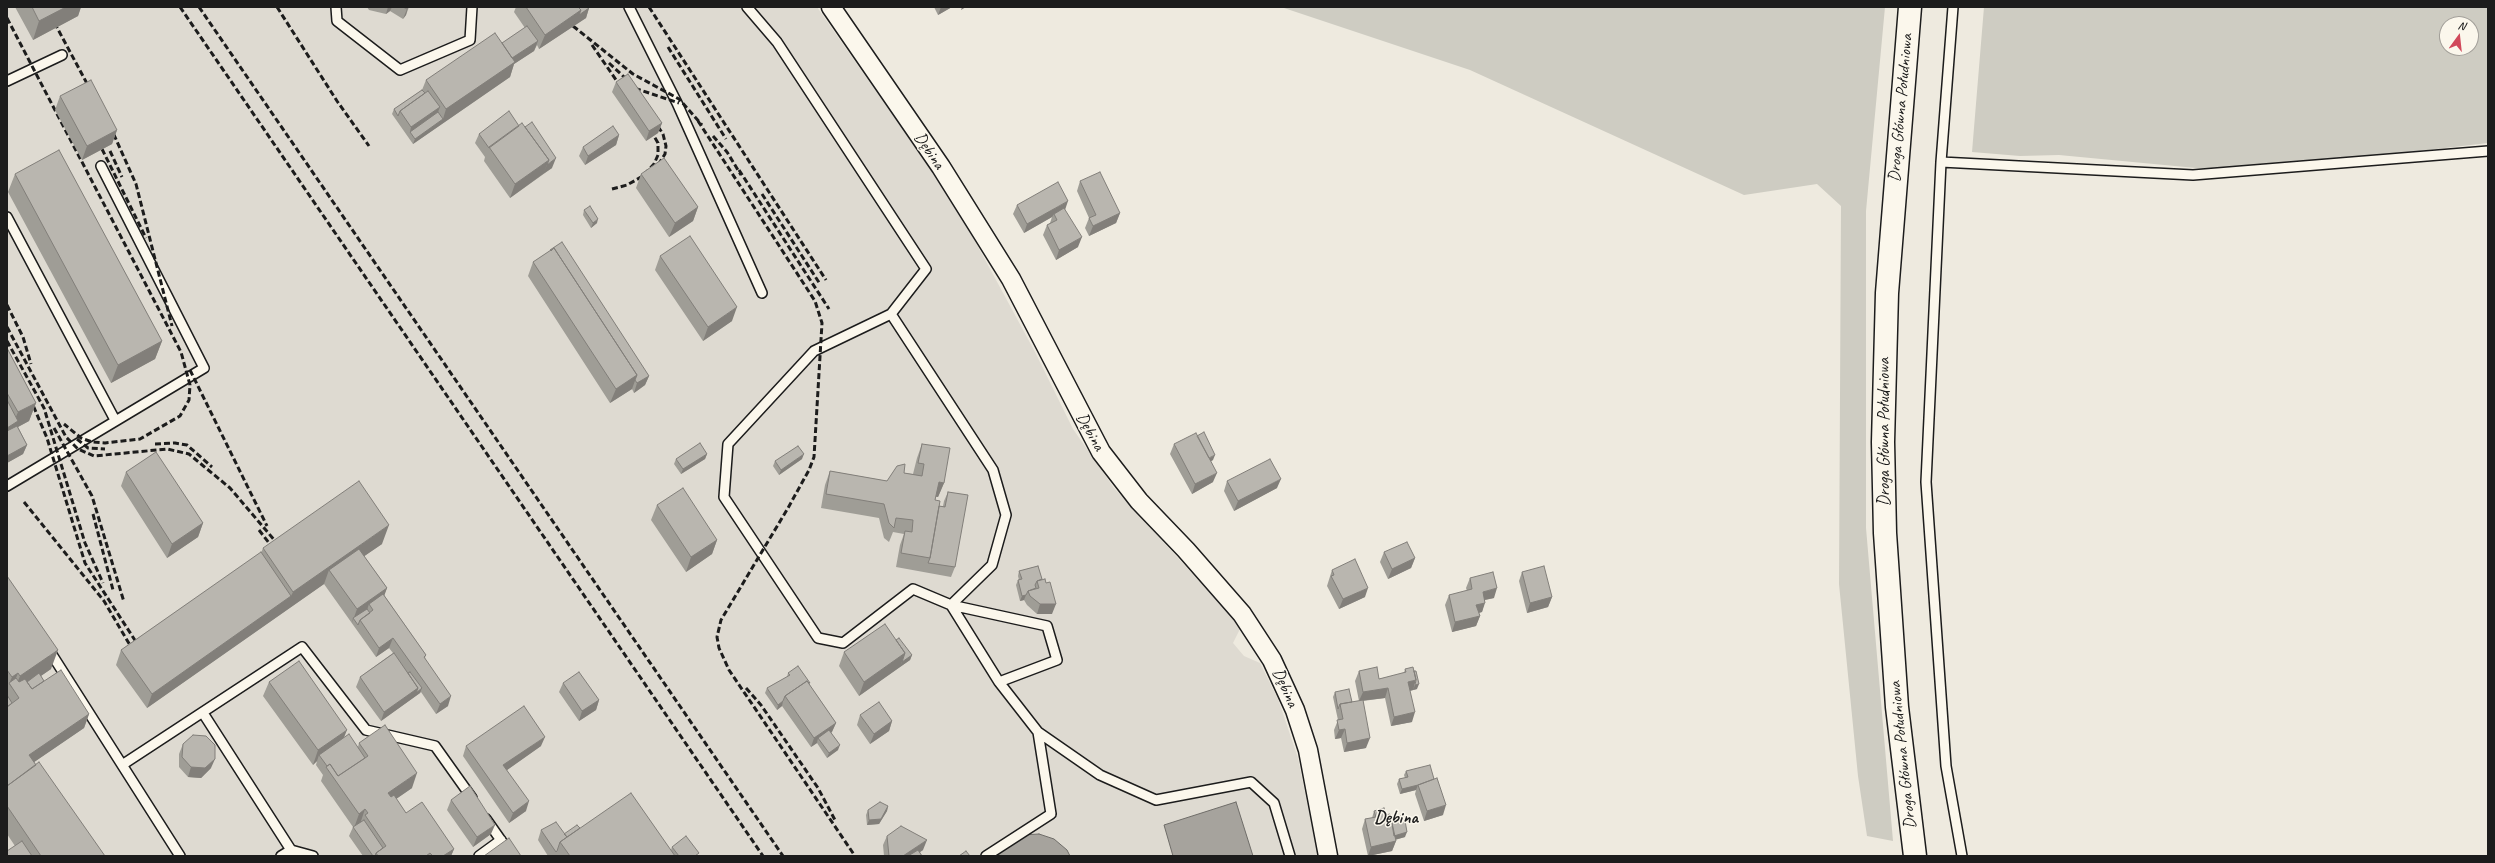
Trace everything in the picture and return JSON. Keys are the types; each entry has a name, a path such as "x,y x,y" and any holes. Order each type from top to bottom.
{"main road":[{"name":"Droga Główna Południowa","path":"1910,7 1887,293 1883,442 1885,533 1897,707 1915,856"}],"street":[{"name":"Dębina","path":"831,7 941,167 1011,279 1101,452 1139,501 1186,550 1242,614 1272,660 1295,710 1308,750 1328,856"}],"lane":[{"path":"336,7 337,21 400,70 470,40 472,7"},
{"path":"629,7 677,103 762,293"},
{"path":"747,7 777,42 926,269 891,314 814,351 728,444 724,497 818,638 843,643 913,589 951,605 1047,626 1057,660 999,682"},
{"path":"1953,7 1941,162 1926,482 1946,766 1962,856"},
{"path":"7,81 62,55"},
{"path":"1941,162 2193,175 2488,151"},
{"path":"7,486 204,368 101,166"},
{"path":"7,217 115,420"},
{"path":"891,314 993,470 1006,515 992,565 951,605"},
{"path":"951,605 999,682 1038,732 1100,775 1156,800 1251,782 1274,803 1290,856"},
{"path":"45,644 180,856"},
{"path":"122,764 203,713 302,647 366,730 435,746 512,856"},
{"path":"203,713 291,850 313,856"},
{"path":"986,856 1051,814 1038,732"},
{"path":"479,856 501,840"},
{"path":"281,856 291,850"}],"shaded area":[{"path":"7,7 817,7 956,206 1035,352 1073,429 1114,488 1241,627 1233,643 1244,656 1260,663 1278,699 1298,758 1318,856 7,856"},
{"path":"1281,7 1885,7 1866,211 1866,528 1893,841 1867,836 1858,776 1839,584 1841,206 1817,184 1744,195 1470,70"},
{"path":"1984,7 2488,7 2488,143 2238,172 2059,155 2020,156 1972,152"},
{"path":"1236,802 1253,856 1173,856 1164,825"},
{"path":"1039,834 1054,839 1067,850 1070,856 996,856 1007,843 1022,835"}],"building":[{"path":"32,7 66,7 39,21"},
{"path":"526,7 578,7 581,10 545,35"},
{"path":"578,7 589,8 579,15 581,10"},
{"path":"527,26 538,41 512,58 502,43"},
{"path":"495,33 515,62 446,109 426,80"},
{"path":"628,74 662,123 649,131 616,82"},
{"path":"91,80 117,130 87,146 60,96"},
{"path":"422,90 425,93 400,111 398,116 394,109"},
{"path":"428,91 440,107 411,127 400,111"},
{"path":"509,111 519,126 489,148 479,134"},
{"path":"438,112 443,119 415,139 410,132"},
{"path":"532,122 556,158 547,165 549,160 525,127"},
{"path":"522,123 549,160 515,184 489,147"},
{"path":"613,126 619,135 588,156 583,147"},
{"path":"59,150 162,341 118,365 15,174"},
{"path":"664,158 698,207 675,223 641,174"},
{"path":"1100,172 1120,213 1093,226 1089,218 1096,215 1080,181"},
{"path":"1058,182 1068,201 1027,224 1017,205"},
{"path":"590,206 598,219 593,223 584,210"},
{"path":"1064,208 1082,237 1059,250 1047,225 1057,220 1054,214"},
{"path":"690,236 737,307 708,327 660,256"},
{"path":"562,242 649,376 637,383 635,380 637,375 554,248 551,251 550,250"},
{"path":"554,248 637,375 616,389 533,262"},
{"path":"7,348 36,403 18,412 7,393"},
{"path":"7,400 18,421 7,428"},
{"path":"17,426 27,445 7,456 7,431"},
{"path":"1204,432 1215,455 1209,458 1197,436"},
{"path":"1196,433 1217,473 1195,484 1174,444"},
{"path":"700,443 707,454 683,469 676,459"},
{"path":"922,444 950,448 944,483 939,482 935,500 940,501 930,558 901,553 905,531 912,532 913,520 896,518 894,528 889,523 884,504 826,494 830,471 887,481 897,466 905,464 904,473 922,476 924,464 918,463"},
{"path":"798,446 804,454 781,470 775,461"},
{"path":"156,452 203,523 172,544 126,472"},
{"path":"1270,459 1281,479 1238,501 1227,481"},
{"path":"359,481 389,525 293,592 263,548"},
{"path":"683,488 717,540 691,557 657,505"},
{"path":"948,492 968,495 955,567 928,563 939,506 945,507"},
{"path":"1407,542 1415,558 1392,569 1384,552"},
{"path":"359,549 387,588 357,609 329,570"},
{"path":"261,552 291,596 152,694 121,650"},
{"path":"1355,559 1368,588 1343,599 1331,576 1334,575 1332,570"},
{"path":"1038,566 1042,579 1037,581 1035,585 1036,588 1028,591 1026,595 1022,596 1018,580 1022,579 1019,571"},
{"path":"1544,566 1552,597 1530,603 1522,572"},
{"path":"1493,572 1497,588 1483,592 1485,603 1476,605 1480,616 1455,622 1449,595 1472,589 1470,578"},
{"path":"7,576 58,650 20,676 18,673 12,677 7,670"},
{"path":"1045,579 1046,583 1050,582 1056,604 1040,604 1030,596 1028,591 1039,588 1037,581"},
{"path":"383,594 426,655 424,657 451,696 440,704 393,638 379,648 360,620 373,610 369,604"},
{"path":"367,609 370,613 360,620 358,625 353,618"},
{"path":"885,624 905,653 864,682 844,652"},
{"path":"899,638 912,655 902,662 905,653 896,640"},
{"path":"394,653 418,688 384,712 360,677"},
{"path":"299,661 347,730 318,750 269,682"},
{"path":"798,666 810,683 807,681 785,696 783,701 778,705 767,688 790,675 788,673"},
{"path":"1377,667 1379,679 1406,672 1405,669 1413,667 1416,680 1408,682 1415,712 1394,717 1388,688 1363,692 1359,671"},
{"path":"61,670 89,714 29,755 36,765 7,786 7,707 19,698 9,683 16,678 19,682 25,679 32,689"},
{"path":"1414,671 1416,671 1419,684 1415,685 1416,680"},
{"path":"410,672 422,688 416,693 418,688 408,673"},
{"path":"579,672 599,700 582,711 563,683"},
{"path":"39,673 44,681 32,689 27,682"},
{"path":"807,681 836,723 814,738 785,696"},
{"path":"1349,689 1352,702 1340,704 1338,709 1335,692"},
{"path":"7,695 12,703 7,707"},
{"path":"1363,700 1370,738 1347,743 1345,729 1339,730 1337,720 1343,719 1340,704"},
{"path":"879,702 892,721 874,734 860,715"},
{"path":"524,706 545,737 503,765 529,801 513,813 466,746"},
{"path":"385,725 417,773 388,793 391,797 394,795 406,813 422,802 454,849 443,856 433,856 430,853 426,856 378,856 376,853 386,846 365,815 368,813 365,809 359,814 326,767 330,764 338,776 368,756 359,743"},
{"path":"829,730 840,745 829,753 818,738"},
{"path":"349,734 365,758 338,776 330,764 327,766 319,755"},
{"path":"193,735 206,736 215,745 215,759 205,768 191,767 182,757 183,744"},
{"path":"39,762 105,856 41,856 7,806 7,786"},
{"path":"1430,765 1434,779 1402,789 1399,779 1408,777 1406,771"},
{"path":"1437,778 1446,805 1427,811 1418,785"},
{"path":"470,786 495,825 477,837 451,800"},
{"path":"631,793 675,856 570,856 560,842"},
{"path":"880,802 888,806 881,819 869,820 868,810"},
{"path":"1384,808 1386,815 1390,814 1396,841 1371,847 1365,819 1376,817 1374,811"},
{"path":"1404,815 1407,832 1394,836 1391,818"},
{"path":"364,820 383,848 376,853 375,856 373,856 353,827"},
{"path":"556,822 567,837 560,842 556,852 541,830"},
{"path":"577,825 580,828 567,837 564,834"},
{"path":"901,826 927,840 903,856 889,856 887,836"},
{"path":"686,836 699,853 695,856 679,856 672,847"},
{"path":"509,838 521,856 484,856"},
{"path":"22,841 32,856 7,856 7,851"},
{"path":"918,850 922,856 908,856"},
{"path":"966,851 970,856 959,856"}],"railway":[{"path":"46,7 91,91"},
{"path":"180,7 763,856"},
{"path":"199,7 783,856"},
{"path":"277,7 337,101 369,146"},
{"path":"649,7 826,280"},
{"path":"7,18 181,352 190,385 189,400 180,416 140,439 105,443 92,442 81,438 64,424"},
{"path":"573,26 633,74 679,99 702,125"},
{"path":"592,45 623,90"},
{"path":"668,47 726,139"},
{"path":"609,63 637,89 679,103"},
{"path":"653,119 663,134 666,146 665,154 658,165"},
{"path":"698,121 815,301 822,323 814,457 809,470 788,508 721,620 717,637 719,648 729,670 855,856"},
{"path":"110,126 136,184 172,326"},
{"path":"612,189 627,185 643,176 654,164 658,155 658,143 648,126"},
{"path":"713,136 727,152 741,175"},
{"path":"102,149 146,238"},
{"path":"110,151 122,177"},
{"path":"739,170 829,309"},
{"path":"762,194 820,284"},
{"path":"7,305 23,337 31,364"},
{"path":"7,327 66,437 78,449 94,456 167,449 189,454 230,488 282,549"},
{"path":"7,341 44,408 85,543 103,583"},
{"path":"190,370 267,526"},
{"path":"30,398 47,438 85,563 140,648"},
{"path":"54,428 92,496 124,602"},
{"path":"77,439 88,448 105,449"},
{"path":"155,444 175,443 187,445 212,467"},
{"path":"24,502 104,601 134,652"},
{"path":"93,514 113,590"},
{"path":"259,530 276,552"},
{"path":"746,688 761,705 818,788 835,820"}],"district":[{"name":"Dębina","path":"1396,818"}]}
